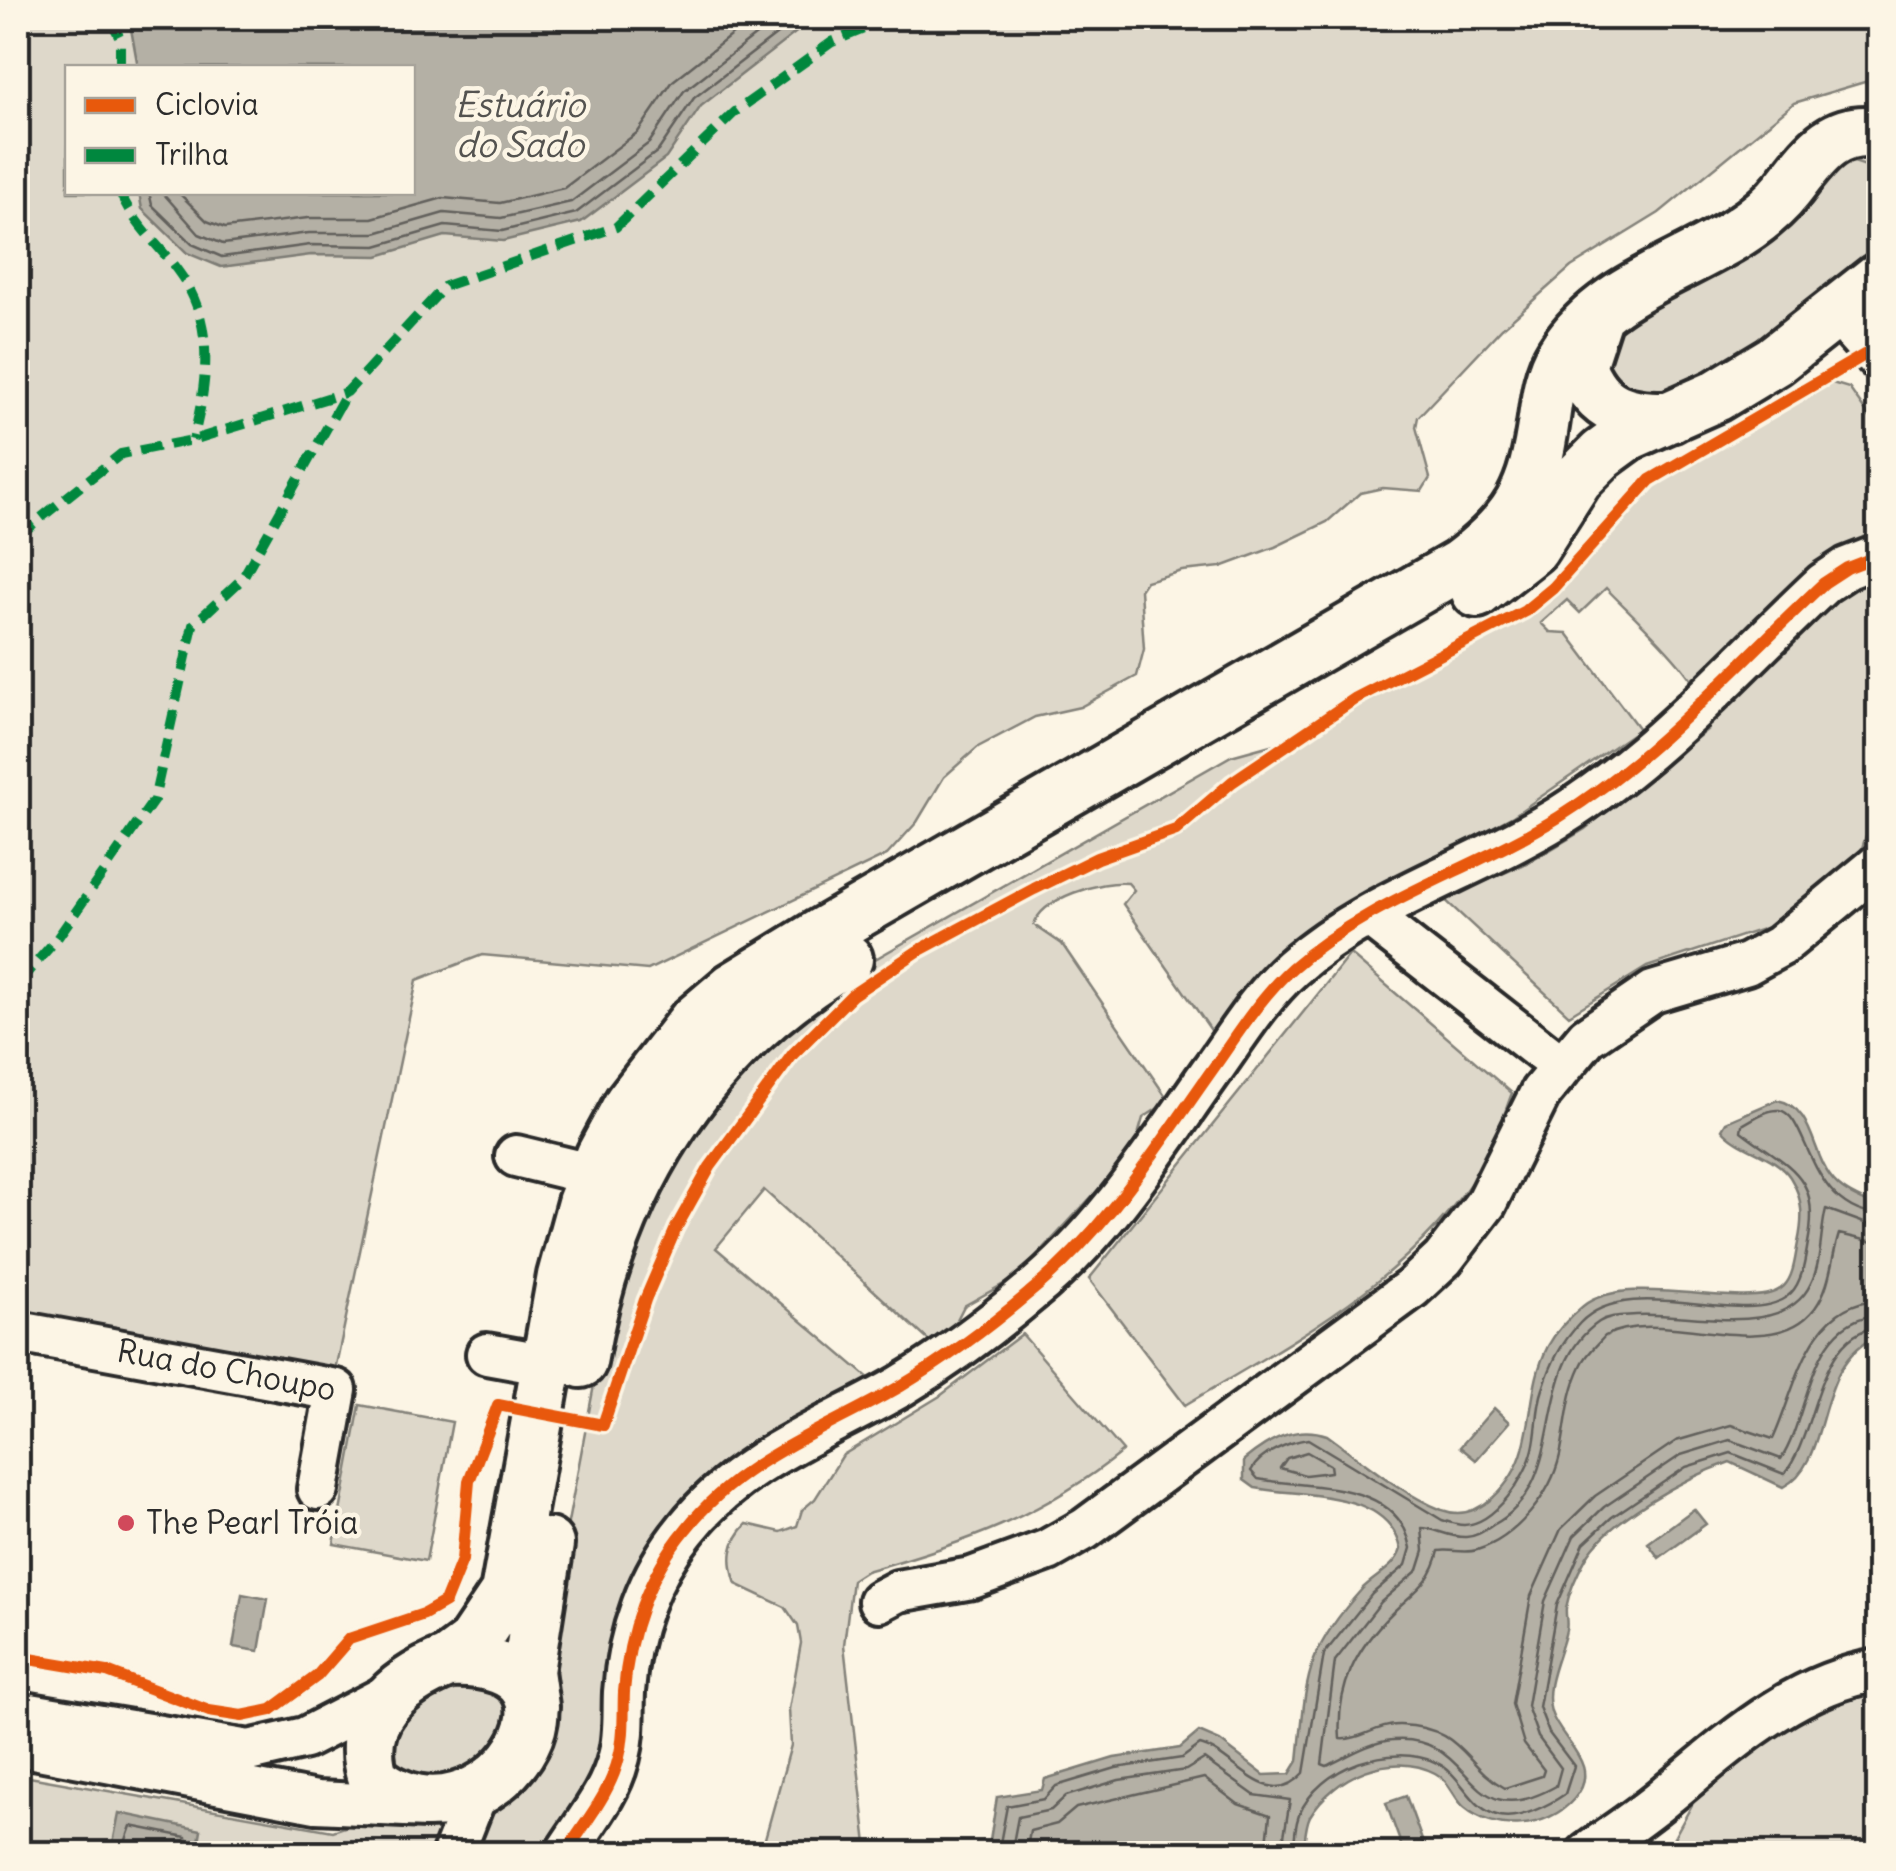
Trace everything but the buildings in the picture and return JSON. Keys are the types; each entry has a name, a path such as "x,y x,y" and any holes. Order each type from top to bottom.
{"main road":[{"path":"1878,133 1844,134 1813,155 1768,210 1613,302 1580,328 1559,358 1548,388 1537,472 1521,507 1492,540 1460,565 734,988 665,1053 630,1103 594,1175 563,1276 506,1593 471,1646 396,1691 372,1723 366,1746 373,1779 389,1794 427,1807 476,1798 514,1770 527,1751 533,1707 531,1641 587,1324 623,1215 650,1159 681,1106 716,1061 796,989 1490,584 1533,548 1576,479 1602,454 1628,435 1716,396 1838,314 1878,279"},
{"path":"1813,155 1844,148 1878,155"},
{"path":"1613,302 1580,366 1586,383 1598,399 1632,418 1670,417"},
{"path":"448,1662 509,1670 525,1683 533,1707"}],"street":[{"path":"1838,314 1878,359"},
{"path":"565,1854 599,1805 620,1755 628,1656 657,1569 708,1502 742,1473 787,1445 954,1352 1043,1282 1139,1175 1267,992 1295,966 1369,916 1489,856 1597,792 1692,714 1824,583 1878,556"},
{"path":"878,1601 898,1591 1010,1567 1085,1529 1412,1288 1468,1230 1507,1167 1541,1092 1587,1037 1653,992 1747,964 1780,946 1878,866"},
{"path":"1369,916 1561,1066"},
{"path":"516,1156 594,1175"},
{"name":"Rua do Choupo","path":"18,1332 336,1390 318,1489"},
{"path":"487,1354 548,1365"},
{"path":"1587,1854 1667,1795 1714,1752 1780,1707 1852,1675 1878,1670"},
{"path":"21,1702 190,1744 248,1751 282,1746 396,1691"},
{"path":"18,1745 316,1802 427,1807"},
{"path":"453,1854 476,1798"}],"shaded area":[{"path":"18,18 1878,18 1878,78 1794,103 1659,213 1571,267 1502,328 1418,417 1416,427 1430,478 1422,491 1383,488 1360,493 1327,522 1275,547 1221,567 1182,571 1146,581 1140,590 1144,649 1137,676 1080,707 1035,717 978,747 944,777 917,822 887,855 648,970 482,955 417,980 335,1370 18,1313"},
{"path":"1854,162 1878,170 1878,254 1775,339 1679,393 1620,400 1597,348 1602,332 1836,164"},
{"path":"1822,380 1849,388 1878,429 1878,799 1861,851 1784,922 1647,967 1569,1015 1444,899 1530,862 1585,829 1708,729 1708,713 1688,675 1606,588 1580,613 1567,600 1541,623 1550,632 1567,633 1639,729 1513,816 1369,894 1215,1036 1123,904 1134,890 1128,883 1089,888 1048,907 1034,925 1062,944 1169,1101 1143,1118 1129,1166 1108,1179 1018,1276 964,1306 946,1341 928,1340 764,1190 716,1248 877,1385 703,1483 607,1765 550,1853 465,1854 486,1819 518,1787 620,1266 716,1088 856,970 1231,756 1307,735 1406,674 1513,626 1570,579 1602,534 1647,489"},
{"path":"1350,954 1512,1093 1499,1130 1483,1165 1454,1206 1387,1274 1310,1330 1185,1405 1089,1279"},
{"path":"1022,1334 1123,1451 1063,1493 1001,1525 866,1571 852,1580 844,1645 868,1853 761,1853 791,1745 789,1709 801,1643 798,1626 785,1607 736,1584 731,1559 737,1538 747,1524 781,1532 797,1526 802,1510 815,1499 843,1455 940,1396"},
{"path":"360,1405 452,1422 426,1561 334,1544"},
{"path":"433,1683 512,1691 497,1763 414,1789 381,1742"},
{"path":"1878,1684 1878,1853 1665,1854 1704,1783 1756,1734"},
{"path":"18,1775 333,1831 359,1822 453,1822 439,1853 18,1853"}],"water":[{"name":"Estuário do Sado","path":"129,18 822,18 808,23 701,106 666,158 581,222 503,241 445,236 378,256 311,255 221,267 187,253 142,209 139,195 415,195 415,65 138,65"},
{"path":"1777,1100 1798,1111 1835,1182 1878,1207 1878,1336 1857,1349 1842,1367 1810,1456 1799,1474 1783,1487 1730,1462 1672,1488 1631,1514 1597,1543 1586,1558 1567,1602 1566,1630 1549,1692 1556,1723 1582,1764 1582,1787 1574,1799 1536,1822 1490,1821 1464,1807 1435,1773 1401,1764 1365,1771 1334,1789 1308,1820 1303,1853 988,1853 997,1797 1042,1790 1045,1779 1114,1758 1180,1748 1199,1732 1220,1741 1264,1775 1290,1774 1298,1761 1307,1687 1318,1650 1343,1611 1390,1566 1401,1549 1393,1530 1379,1515 1361,1506 1318,1495 1255,1488 1244,1480 1244,1460 1283,1436 1316,1432 1327,1435 1426,1503 1456,1513 1482,1506 1503,1487 1518,1462 1538,1371 1548,1346 1583,1306 1604,1295 1630,1291 1769,1294 1787,1282 1801,1226 1795,1185 1783,1169 1722,1129 1726,1122"},
{"path":"1494,1408 1509,1422 1476,1460 1460,1447"},
{"path":"1694,1509 1706,1524 1659,1558 1648,1543"},
{"path":"242,1594 268,1599 259,1651 233,1647"},
{"path":"1406,1796 1423,1843 1403,1850 1386,1803"},
{"path":"119,1813 201,1830 197,1853 111,1853"}],"marked path":[{"path":"110,18 120,38 120,65"},
{"path":"18,536 121,454 193,440 347,392 445,286 616,227 735,112 832,42 891,18"},
{"path":"122,195 180,274 199,313 205,376 193,440"},
{"path":"18,983 56,940 154,800 193,625 242,579 347,392"}],"cycle path":[{"path":"18,1657 107,1672 209,1711 242,1716 271,1710 317,1676 349,1639 424,1614 445,1602 462,1560 469,1481 498,1405 603,1425 645,1300 676,1228 710,1167 793,1054 852,995 918,951 1034,889 1097,858 1176,830 1232,782 1356,698 1525,611 1553,588 1650,480 1878,347"},
{"path":"565,1854 615,1770 622,1741 626,1670 642,1606 673,1547 708,1504 786,1447 934,1365 1056,1269 1128,1188 1249,1017 1292,968 1354,923 1526,836 1596,792 1665,736 1824,583 1847,568 1878,556"}],"place":[{"name":"The Pearl Tróia","path":"126,1523"}]}
